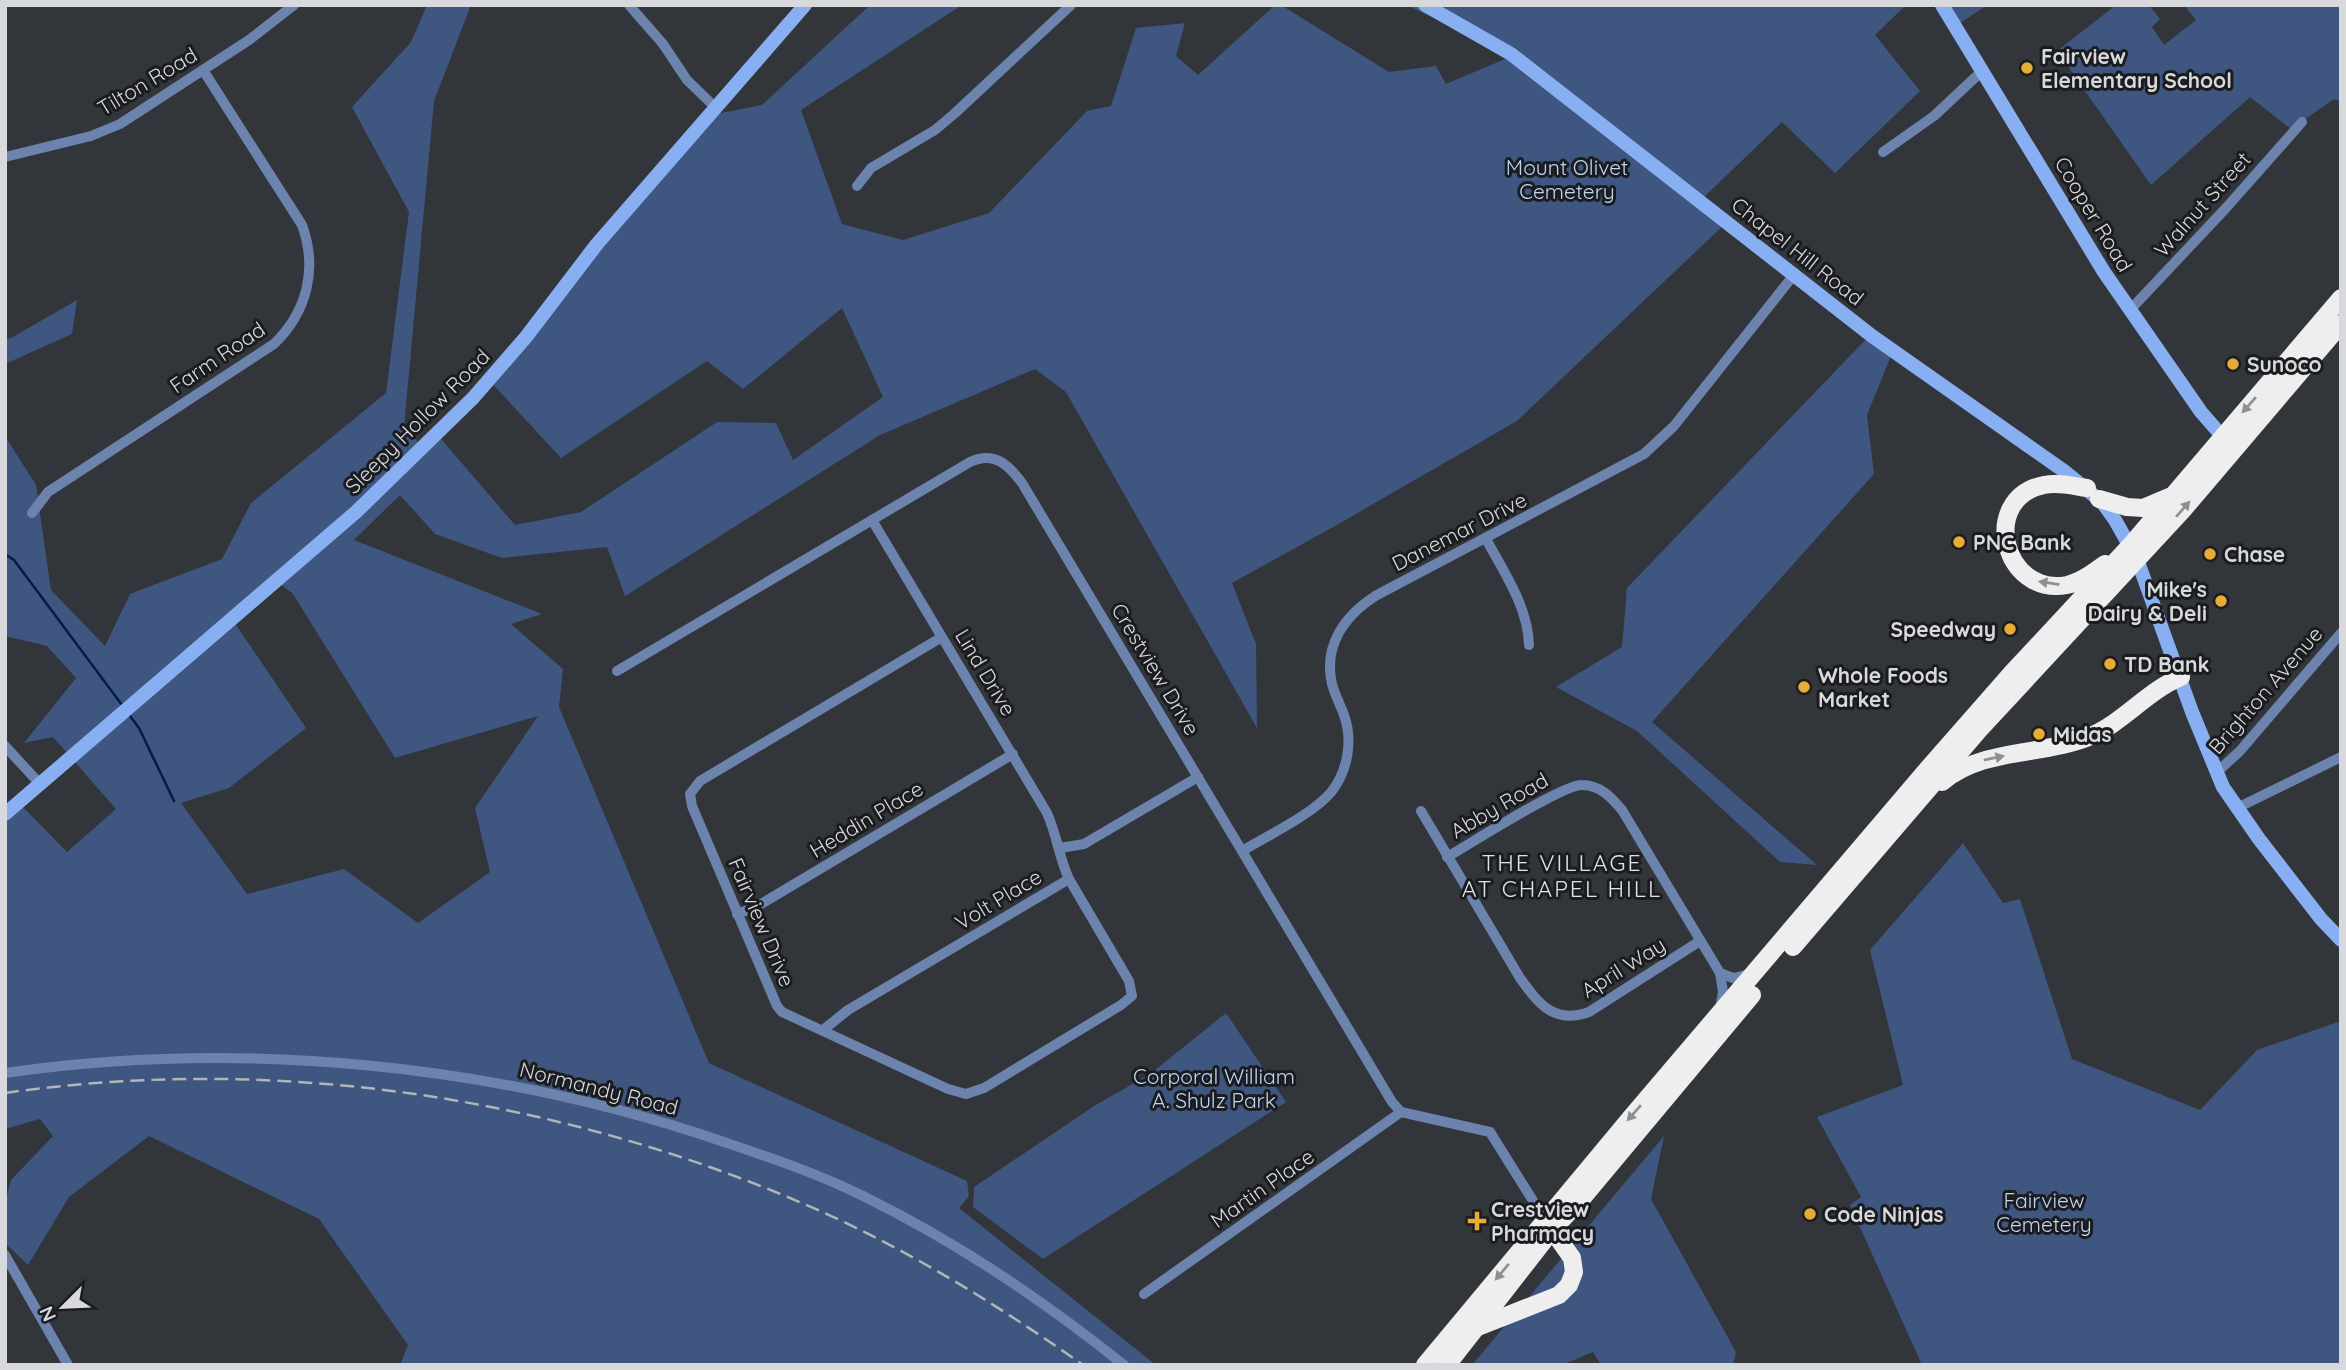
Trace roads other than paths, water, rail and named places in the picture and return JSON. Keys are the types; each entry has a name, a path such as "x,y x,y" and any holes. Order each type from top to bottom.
{"highway":[{"path":"1448,1364 1478,1327 1549,1224 1584,1196 1915,804 2134,552 2172,495 2341,298"},
{"path":"1425,1365 1549,1224 1718,1016 2002,684 2134,552 2182,511 2339,328"},
{"path":"2134,552 2067,584 2044,583 2034,580 2015,565 2006,544 2008,515 2017,501 2042,485 2055,484 2127,507 2143,508 2172,495"},
{"path":"1915,804 1951,774 1976,761 2066,744 2105,729 2132,711 2149,694 2181,677"},
{"path":"1478,1327 1559,1295 1569,1284 1574,1272 1572,1258 1549,1224"}],"street":[{"name":"Tilton Road","path":"5,157 91,136 112,128 249,40 294,5"},
{"path":"629,5 663,44 687,80 717,109"},
{"name":"Sleepy Hollow Road","path":"5,814 356,512 473,398 526,337 597,244 805,5"},
{"path":"858,186 871,168 935,130 954,114 1071,5"},
{"name":"Chapel Hill Road","path":"1425,5 1511,54 1622,138 1872,336 2093,494 2115,520 2134,552 2192,712 2217,772 2237,808 2321,919 2341,940"},
{"name":"Cooper Road","path":"1942,5 2096,260 2201,412 2222,436"},
{"name":"Farm Road","path":"32,513 48,492 274,344 293,322 303,302 310,265 302,225 204,70"},
{"path":"1883,152 1934,116 1982,71"},
{"name":"Walnut Street","path":"2130,310 2227,208 2302,121"},
{"name":"Danemar Drive","path":"1242,852 1319,804 1334,790 1342,775 1348,751 1348,728 1332,682 1330,664 1335,639 1344,622 1360,605 1629,463 1652,448 1674,426 1793,276"},
{"name":"Crestview Drive","path":"617,671 978,458 995,458 1007,464 1022,483 1401,1112"},
{"name":"Lind Drive","path":"872,520 1047,813 1060,848"},
{"path":"1486,539 1524,613 1529,628 1529,646"},
{"name":"Brighton Avenue","path":"2217,772 2240,751 2341,633"},
{"name":"Fairview Drive","path":"942,637 700,782 690,794 692,806 777,1006 791,1017 948,1089 966,1094 995,1081 1132,996 1129,981 1069,880"},
{"path":"5,746 40,784"},
{"name":"Heddin Place","path":"737,914 756,907 1013,754"},
{"path":"2237,808 2341,757"},
{"name":"Volt Place","path":"823,1030 848,1010 1069,880 1060,848 1084,844 1198,777"},
{"name":"Abby Road","path":"1447,857 1570,786 1594,786 1611,796 1622,810 1720,973"},
{"name":"April Way","path":"1420,811 1520,978 1536,1000 1551,1012 1562,1015 1589,1012 1700,941"},
{"path":"1720,973 1733,978 1757,971"},
{"path":"1718,1016 1723,992 1720,973"},
{"name":"Normandy Road","path":"5,1073 70,1065 152,1060 245,1059 331,1063 446,1075 544,1092 603,1106 740,1147 860,1194 937,1235 1018,1285 1124,1365"},
{"path":"1401,1112 1490,1132 1549,1224"},
{"name":"Martin Place","path":"1144,1294 1401,1112"},
{"path":"5,1255 68,1365"}],"waterway":[{"path":"5,554 14,560 122,705"},
{"path":"130,716 139,728 174,801"}],"railway":[{"path":"5,1093 105,1082 205,1079 305,1082 405,1093 503,1109 601,1133 697,1162 790,1198 867,1233 941,1273 1083,1365"}],"place":[{"name":"Fairview Elementary School","path":"2027,68"},
{"name":"Sunoco","path":"2233,364"},
{"name":"PNC Bank","path":"1959,542"},
{"name":"Chase","path":"2210,554"},
{"name":"Mike's Dairy & Deli","path":"2221,601"},
{"name":"Speedway","path":"2010,629"},
{"name":"TD Bank","path":"2110,664"},
{"name":"Whole Foods Market","path":"1804,687"},
{"name":"Midas","path":"2039,734"},
{"name":"Code Ninjas","path":"1810,1214"},
{"name":"Crestview Pharmacy","path":"1477,1221"}],"district":[{"name":"THE VILLAGE AT CHAPEL HILL","path":"1562,875"}],"park label":[{"name":"Mount Olivet Cemetery","path":"1567,179"},
{"name":"Corporal William A. Shulz Park","path":"1214,1088"},
{"name":"Fairview Cemetery","path":"2044,1212"}]}
